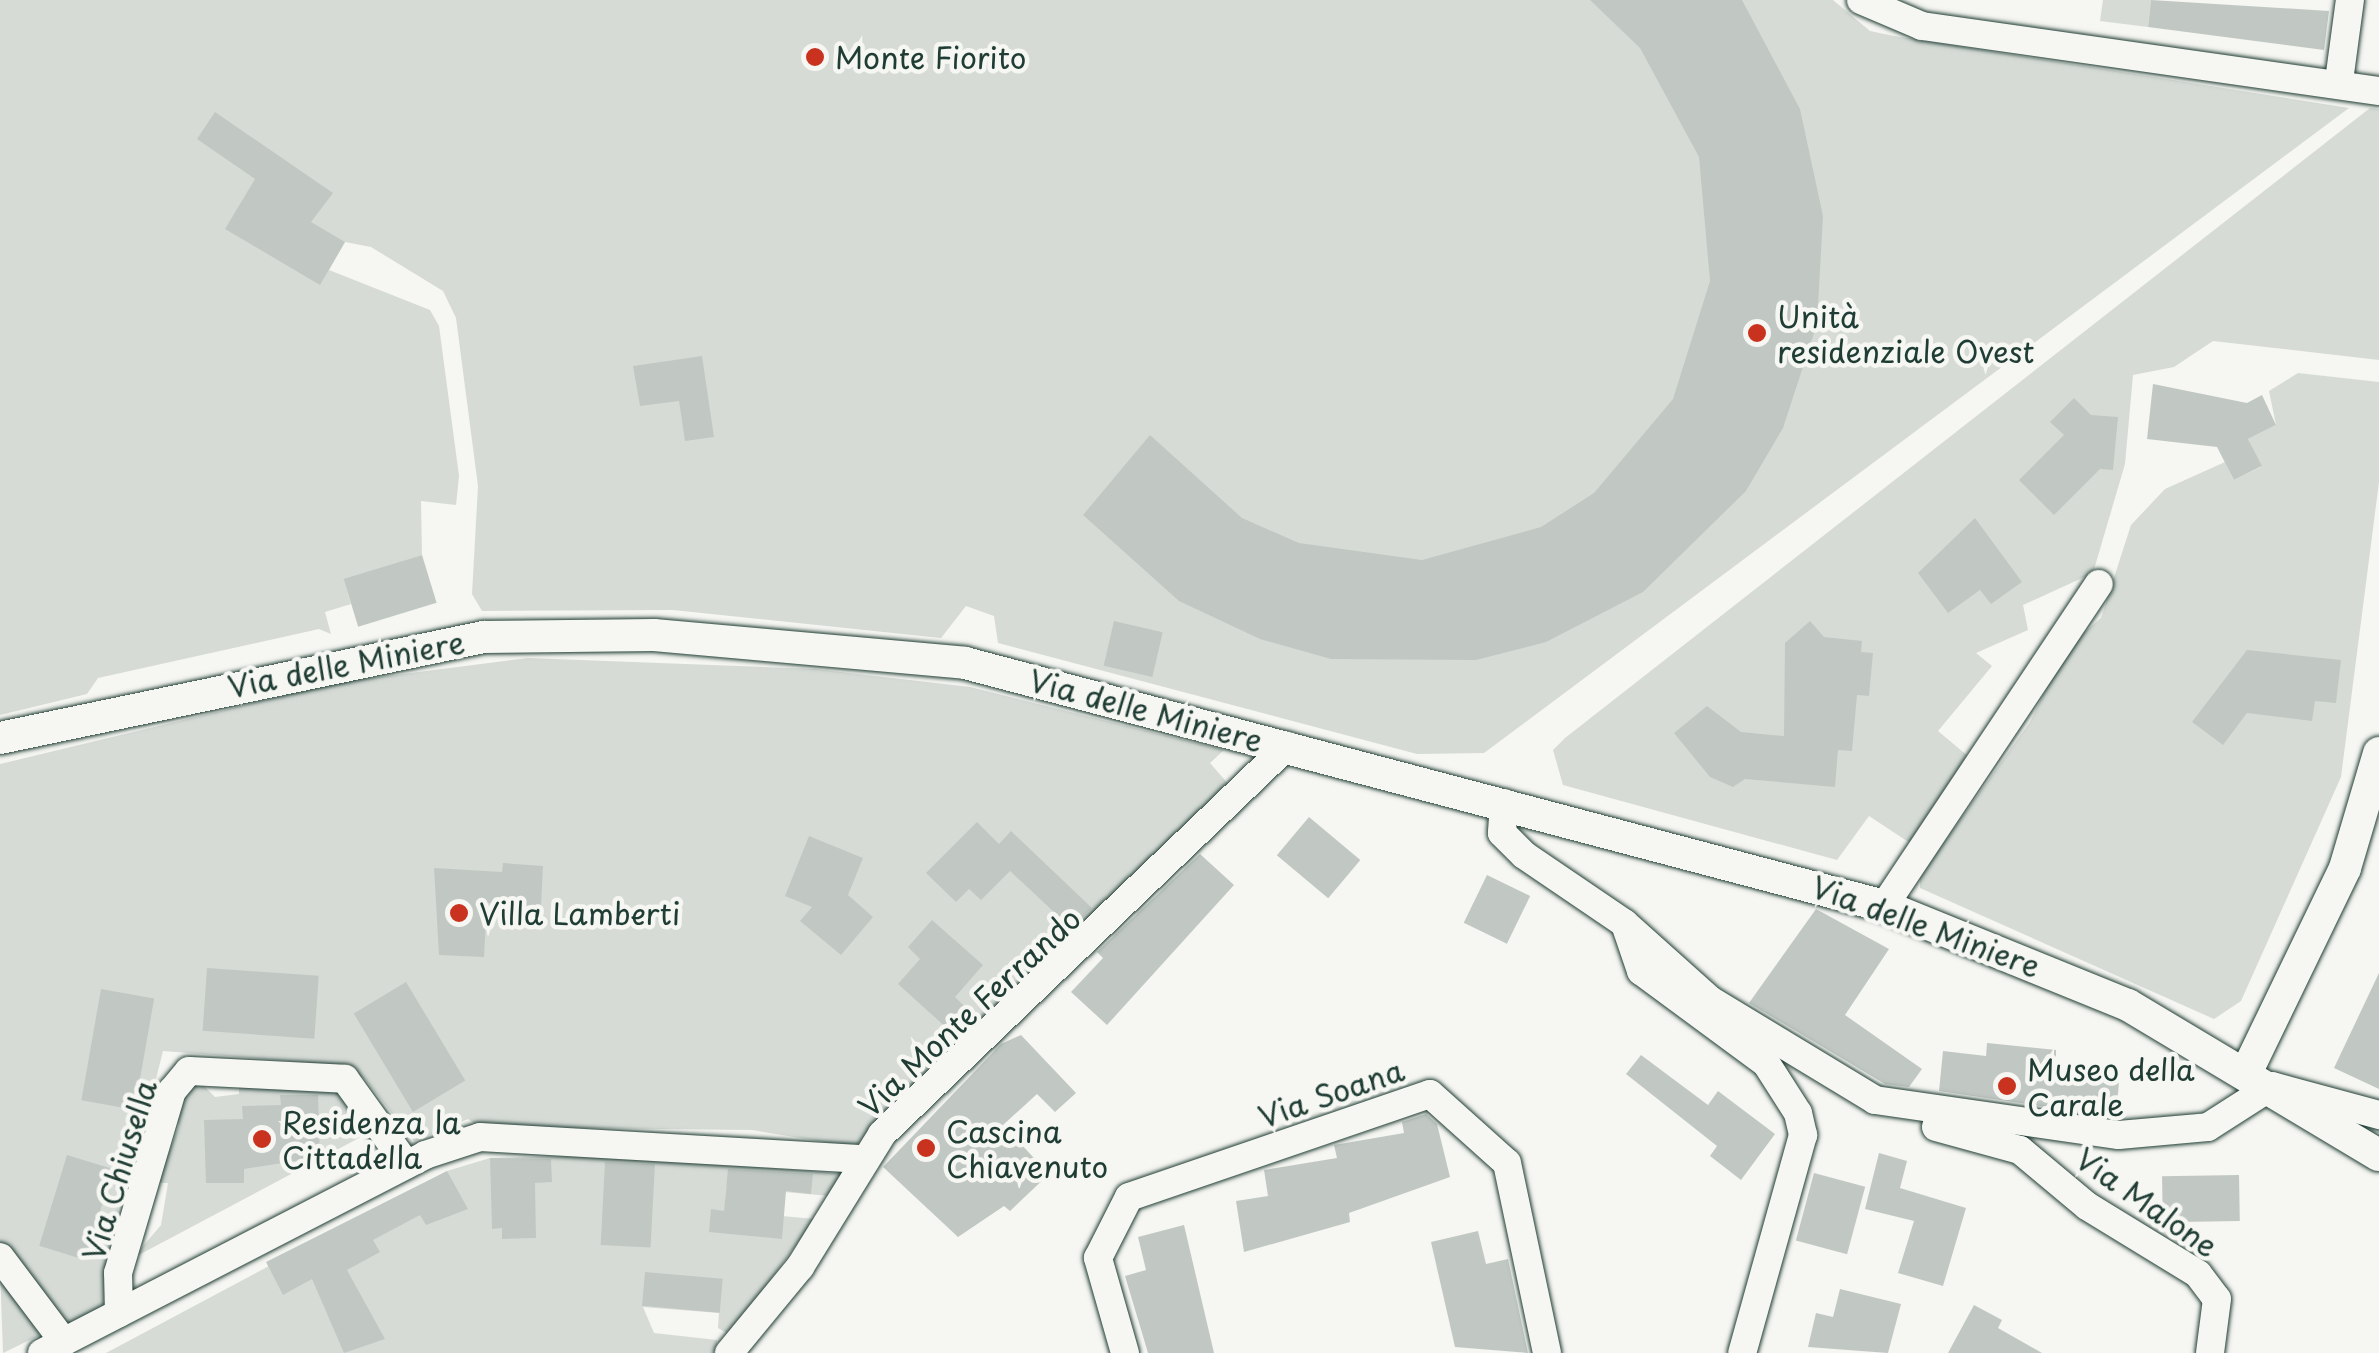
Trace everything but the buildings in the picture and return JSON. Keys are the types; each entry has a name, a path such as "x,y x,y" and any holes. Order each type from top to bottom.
{"street":[{"path":"1861,0 1922,26 2339,80 2379,91"},
{"path":"2339,80 2350,0"},
{"path":"1884,906 2099,584"},
{"name":"Via delle Miniere","path":"0,738 461,641 654,635 965,663 1884,906 2110,997 2260,1078 2379,1155"},
{"name":"Via Monte Ferrando","path":"729,1353 800,1267 863,1159 1287,746"},
{"path":"1504,803 1502,833 1524,855 1624,923 1710,1000 1875,1100 2119,1135 2208,1127 2260,1078 2346,868 2379,754"},
{"path":"1624,923 1641,971 1766,1063 1798,1113 1803,1135 1742,1353"},
{"name":"Via Chiusella","path":"119,1313 118,1273 172,1091 189,1071 345,1079 406,1164"},
{"path":"2260,1078 2379,1116"},
{"name":"Via Soana","path":"1125,1353 1098,1258 1129,1197 1430,1094 1508,1163 1547,1353"},
{"name":"Via Malone","path":"1875,1100 2020,1150 2087,1206 2198,1274 2217,1299 2210,1353"},
{"path":"62,1349 119,1313 406,1164 492,1140 863,1159"},
{"path":"62,1349 492,1140"},
{"path":"0,1257 62,1349"}],"shaded area":[{"path":"0,0 1833,0 1870,31 2349,108 1484,753 1417,754 998,643 994,616 966,606 941,638 673,610 482,611 472,594 478,486 456,318 443,291 371,247 345,242 329,270 430,310 439,326 459,476 456,505 421,501 422,555 344,580 351,604 325,612 331,634 319,629 98,678 87,694 0,715"},
{"path":"2103,0 2151,0 2148,27 2100,21"},
{"path":"2370,108 2379,109 2379,360 2213,341 2174,367 2133,375 2125,464 2093,573 2023,605 2028,630 1976,653 1992,666 1938,731 1969,757 1910,843 1869,816 1837,860 1563,785 1553,750 1565,738"},
{"path":"2298,373 2379,382 2379,482 2341,777 2241,1001 2214,1019 1920,888 1920,876 2030,722 2066,648 2101,618 2131,525 2165,489 2225,462 2234,480 2261,467 2248,439 2276,425 2269,391"},
{"path":"528,658 815,669 970,687 1224,750 1210,763 1230,786 960,1056 951,1047 854,1147 752,1130 480,1127 468,1119 414,1141 364,1078 340,1065 163,1051 152,1095 159,1106 118,1209 103,1306 66,1325 0,1246 0,764 341,682"},
{"path":"239,1076 346,1086 349,1130 374,1130 133,1258 161,1225 168,1183 157,1183 179,1126 175,1105 197,1079 215,1097 239,1094"},
{"path":"605,1155 845,1174 830,1196 726,1187 725,1211 815,1219 730,1335 718,1328 719,1313 643,1307 654,1333 717,1340 717,1353 106,1353 447,1171 490,1158"},
{"path":"0,1267 45,1322 38,1336 3,1353"}],"place":[{"name":"Monte Fiorito","path":"815,57"},
{"name":"Unità residenziale Ovest","path":"1757,333"},
{"name":"Villa Lamberti","path":"459,913"},
{"name":"Museo della Carale","path":"2007,1086"},
{"name":"Residenza la Cittadella","path":"262,1139"},
{"name":"Cascina Chiavenuto","path":"926,1148"}]}
